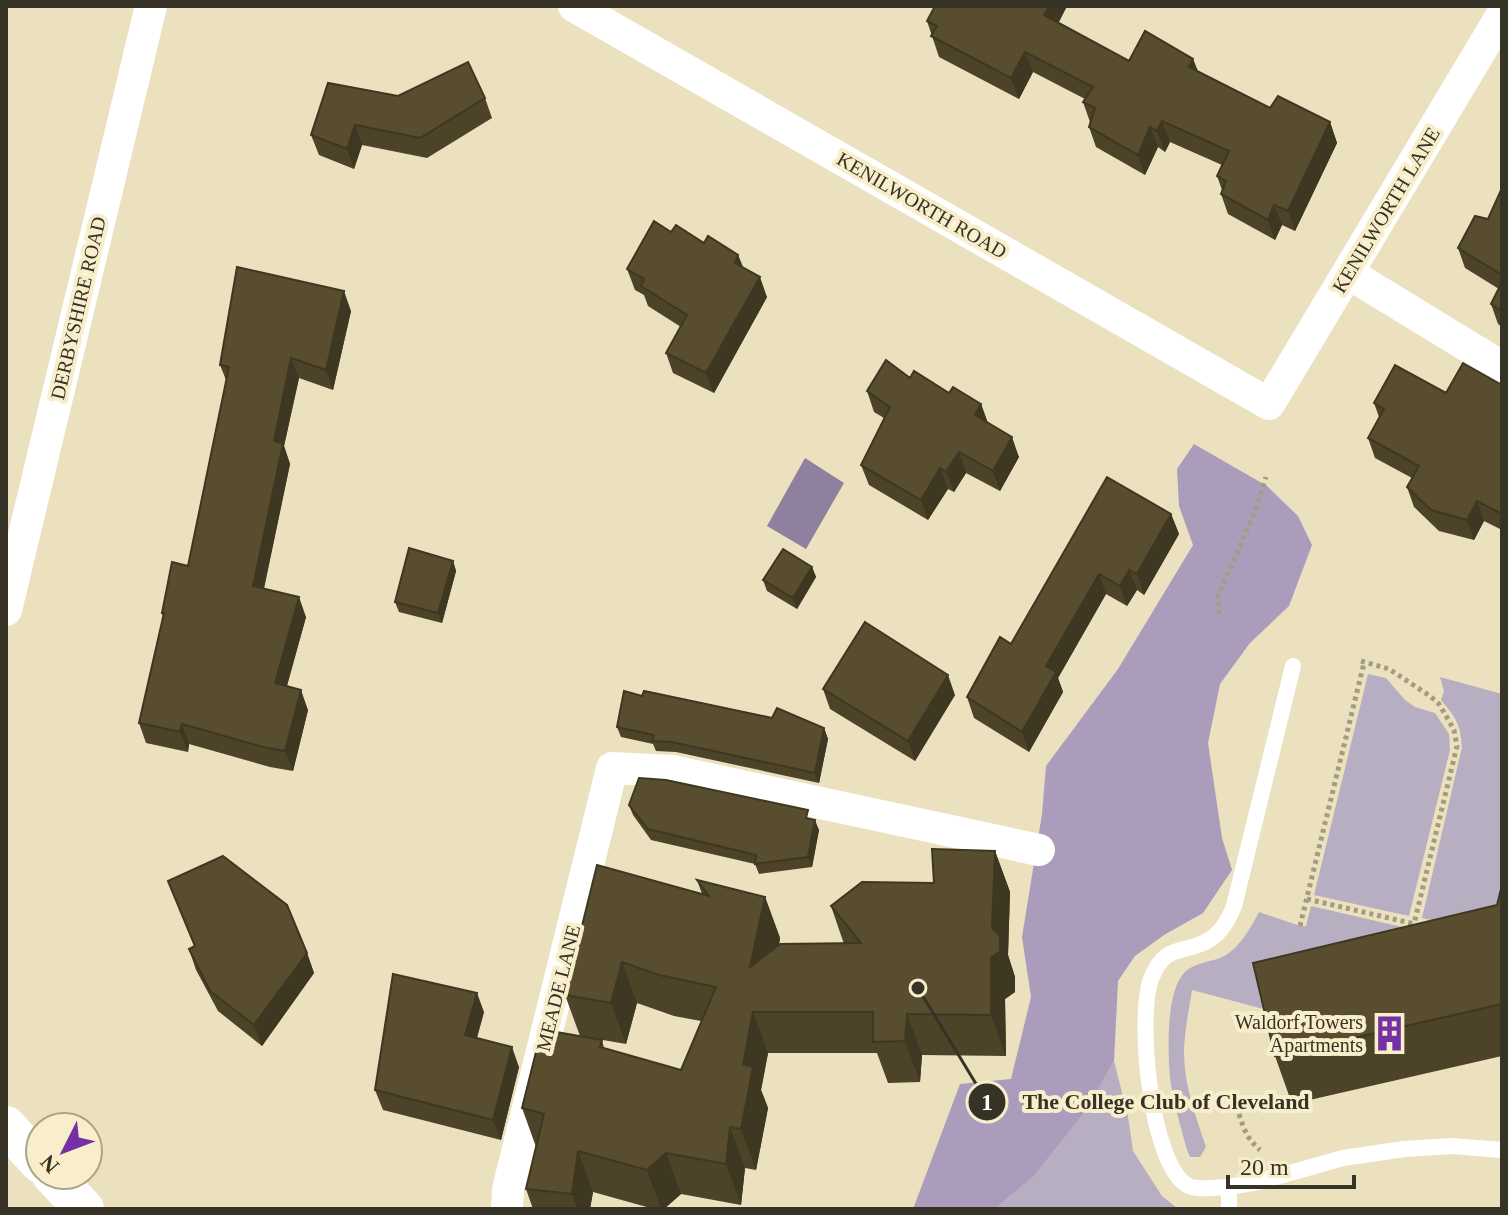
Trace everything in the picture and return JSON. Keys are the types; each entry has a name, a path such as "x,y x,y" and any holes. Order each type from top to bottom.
{"street":[{"name":"DERBYSHIRE ROAD","path":"6,610 151,6"},
{"name":"KENILWORTH ROAD","path":"574,6 1269,404"},
{"name":"KENILWORTH LANE","path":"1269,404 1502,15"},
{"path":"1348,273 1502,367"},
{"name":"MEADE LANE","path":"507,1209 508,1189 558,1051 612,768 672,771 1039,850"},
{"path":"6,1126 24,1146"},
{"path":"67,1191 84,1209"}],"lane":[{"path":"1293,666 1228,921 1210,940 1171,952 1161,961 1151,979 1145,1028 1149,1082 1169,1165 1179,1179 1193,1188 1229,1187 1343,1158 1404,1149 1452,1146 1502,1150"},
{"path":"1229,1187 1229,1209"}],"path":[{"path":"1219,614 1218,596 1255,511 1266,477"},
{"path":"1300,926 1362,662 1389,669 1430,696 1439,704 1454,730 1457,746 1414,924"},
{"path":"1307,899 1429,927"}],"shaded area":[{"path":"1194,444 1267,486 1298,516 1312,545 1289,606 1250,643 1220,684 1208,743 1222,838 1232,870 1203,913 1135,956 1118,981 1114,1061 1085,1112 1034,1176 995,1209 913,1209 960,1084 1011,1079 1031,997 1022,937 1042,814 1046,766 1118,669 1193,545 1179,506 1177,469"},
{"path":"805,458 844,483 806,549 767,526"},
{"path":"1368,674 1386,678 1405,700 1415,707 1435,713 1449,734 1450,750 1409,916 1314,895"},
{"path":"1440,677 1502,694 1502,936 1422,918 1462,747 1456,721 1441,700 1444,691"},
{"path":"1311,906 1502,950 1271,1011 1192,990 1185,1038 1186,1077 1206,1147 1200,1157 1190,1157 1175,1105 1169,1067 1169,1022 1179,980 1190,968 1220,958 1238,945 1259,912 1306,926"},
{"path":"1114,1061 1133,1151 1162,1196 1178,1209 995,1209 1034,1176 1085,1112"}],"building":[{"path":"935,6 1049,6 1044,15 1129,61 1145,31 1193,59 1189,67 1270,108 1278,96 1330,122 1288,211 1274,205 1268,220 1221,194 1226,181 1217,176 1229,151 1162,121 1157,131 1150,127 1138,155 1089,127 1095,108 1083,102 1093,87 1025,52 1011,78 931,36 937,26 927,21"},
{"path":"468,62 485,98 420,138 355,125 347,149 311,135 328,83 398,96"},
{"path":"1502,188 1502,275 1458,248 1475,216 1488,219"},
{"path":"654,221 671,232 676,225 704,243 708,236 738,255 735,263 760,277 706,373 666,353 687,315 641,286 644,279 627,269"},
{"path":"237,267 344,291 326,370 291,358 274,441 283,444 253,586 299,597 275,683 301,690 285,751 182,724 180,732 139,723 164,613 172,562 188,566 229,367 220,365"},
{"path":"1502,282 1502,311 1491,304"},
{"path":"886,360 910,378 914,371 949,393 953,387 981,404 975,415 1012,437 993,471 959,452 946,472 940,468 921,500 861,465 890,407 867,391"},
{"path":"1463,363 1502,385 1502,514 1477,501 1467,520 1431,510 1407,487 1419,466 1368,438 1384,409 1374,403 1395,365 1446,393"},
{"path":"1107,477 1171,514 1137,574 1129,570 1120,586 1099,574 1046,666 1056,672 1022,732 967,697 1000,637 1011,644"},
{"path":"409,548 453,561 438,613 395,602"},
{"path":"783,549 812,567 793,598 763,580"},
{"path":"865,622 948,675 908,741 823,689"},
{"path":"624,691 642,696 644,691 772,718 777,708 824,728 815,773 672,742 652,741 654,735 617,727"},
{"path":"639,778 666,780 808,810 806,818 815,820 808,857 755,864 756,855 648,829 629,805"},
{"path":"932,849 995,851 992,928 1000,936 1000,951 991,958 991,1015 907,1014 905,1041 873,1042 873,1012 753,1012 743,1064 753,1067 741,1129 730,1127 726,1164 666,1153 647,1170 578,1151 572,1194 526,1189 544,1114 522,1108 540,1036 554,1039 556,1032 602,1040 600,1047 681,1070 716,987 659,975 622,962 611,1003 565,995 597,865 709,896 697,880 765,897 750,967 780,944 861,943 831,906 862,882 934,883"},
{"path":"223,856 287,905 307,953 254,1025 210,991 189,949 195,946 168,881"},
{"path":"1502,885 1502,1004 1275,1056 1253,963 1497,905"},
{"path":"393,974 477,993 465,1035 512,1047 493,1120 375,1090"}],"place":[{"name":"The College Club of Cleveland","path":"918,988"},
{"name":"Waldorf Towers Apartments","path":"1389,1033"}]}
